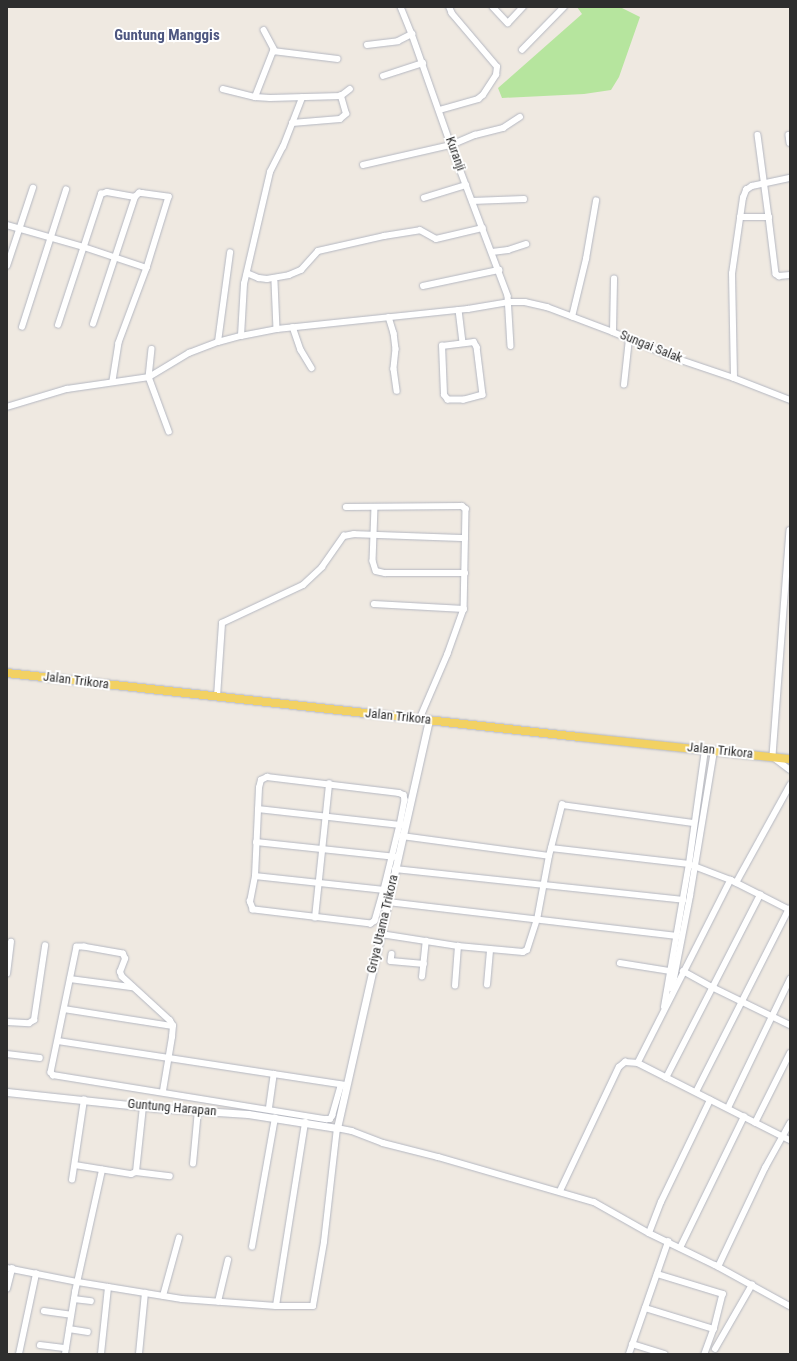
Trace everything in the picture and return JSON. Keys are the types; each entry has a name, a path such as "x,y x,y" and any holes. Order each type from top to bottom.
{"main road":[{"name":"Jalan Trikora","path":"7,672 424,720 790,759"}],"street":[{"name":"Kuranji","path":"401,7 423,63 451,145 499,270 509,302 511,346"},
{"path":"440,110 478,99 483,95 496,75 497,67 452,14 449,7"},
{"path":"493,7 508,23 523,7"},
{"path":"522,50 564,7"},
{"path":"264,30 275,51"},
{"path":"367,45 398,41 412,34"},
{"path":"255,97 270,54 275,51 288,54 338,59"},
{"path":"383,76 423,63"},
{"path":"223,88 255,97 302,98 342,96 350,89"},
{"path":"292,123 340,119 346,114 342,96"},
{"path":"241,336 244,284 270,172 302,98"},
{"path":"363,166 451,145 475,135 503,128 520,117"},
{"path":"758,135 776,274 779,276 790,275"},
{"path":"789,135 790,143"},
{"path":"734,378 732,274 743,198 746,190 752,186 790,178"},
{"path":"424,198 466,185"},
{"path":"7,266 33,188"},
{"path":"22,327 66,190"},
{"path":"58,325 102,192 135,198"},
{"path":"93,324 135,198 139,193 169,197 147,268 119,343 113,382"},
{"path":"472,201 524,199"},
{"path":"572,317 586,259 596,201"},
{"path":"740,216 769,216"},
{"path":"7,226 84,247 147,268"},
{"path":"247,273 259,278 267,279 289,275 301,270 318,251 384,236 420,230 436,239 483,228"},
{"path":"492,252 508,250 526,244"},
{"path":"218,342 230,253"},
{"path":"423,286 499,270"},
{"path":"613,332 614,279"},
{"path":"275,282 277,329"},
{"name":"Sungai Salak","path":"149,377 189,353 218,342 241,336 293,327 459,310 509,302 525,302 547,307 613,332 675,358 734,378 790,400"},
{"path":"459,310 463,343"},
{"path":"389,317 394,332 396,350 394,369 397,391"},
{"path":"293,327 301,350 312,368"},
{"path":"624,385 629,339"},
{"path":"463,343 476,344 482,395 464,400 448,400 444,395 442,346 463,343"},
{"path":"152,349 149,377 169,431"},
{"path":"7,407 67,389 149,377"},
{"path":"346,507 464,506 467,515 465,538 464,609 424,720"},
{"path":"375,507 374,569 379,572 465,573"},
{"path":"790,530 772,757 790,770"},
{"path":"217,697 222,623 303,585 322,567 344,536 354,534 374,536 465,538"},
{"path":"374,604 464,609"},
{"name":"Griya Utama Trikora","path":"337,1128 344,1085 388,902 395,869 395,857 402,836 424,720"},
{"path":"662,1015 683,900 692,865 694,823 710,750"},
{"path":"669,1001 677,968 710,750"},
{"path":"264,778 329,784 403,794 405,800 395,857 375,921 371,924 253,910 250,902 255,876 260,782 264,778"},
{"path":"315,918 329,784"},
{"path":"638,1063 683,971 733,881 790,785"},
{"path":"381,934 490,950 525,952 537,920 549,856 562,805 694,823"},
{"path":"258,809 400,826"},
{"path":"402,836 549,856"},
{"path":"256,842 395,857"},
{"path":"551,848 692,865 733,881 789,909 696,1092"},
{"path":"395,869 683,900"},
{"path":"255,876 384,890"},
{"path":"666,1078 760,895"},
{"path":"388,902 677,936"},
{"path":"422,977 426,941"},
{"path":"7,974 11,942"},
{"path":"7,1022 29,1023 34,1020 46,946"},
{"path":"455,986 458,946"},
{"path":"58,1041 168,1059 344,1085 330,1118 268,1108 162,1092 53,1075 52,1072 64,1009 76,948 85,947 123,954 125,959 120,973 132,987 166,1016 173,1026 168,1059 162,1092"},
{"path":"487,984 490,950"},
{"path":"392,954 391,961 424,964"},
{"path":"620,963 670,971"},
{"path":"683,971 712,987 790,1025"},
{"path":"70,979 132,987"},
{"path":"728,1108 790,979"},
{"path":"64,1009 173,1026"},
{"path":"755,1123 790,1053"},
{"path":"7,1054 40,1058"},
{"path":"560,1191 619,1067 625,1062 638,1063 790,1140"},
{"path":"268,1108 274,1074"},
{"name":"Guntung Harapan","path":"7,1092 274,1118 337,1128"},
{"path":"72,1180 84,1100"},
{"path":"649,1233 661,1202 710,1100"},
{"path":"136,1172 143,1106"},
{"path":"193,1164 198,1110"},
{"path":"680,1248 744,1117"},
{"path":"252,1247 274,1118"},
{"path":"276,1306 305,1122"},
{"path":"718,1267 765,1168 790,1123"},
{"path":"7,1289 10,1268 78,1282 163,1296 276,1306 313,1306 324,1242 337,1128 352,1131 383,1143 438,1156 594,1202 649,1233 718,1267 790,1306"},
{"path":"75,1165 131,1174 136,1172 170,1176"},
{"path":"65,1354 74,1299 102,1170"},
{"path":"163,1296 179,1238"},
{"path":"629,1354 668,1242"},
{"path":"218,1302 228,1260"},
{"path":"19,1354 36,1274"},
{"path":"657,1274 723,1294 714,1329 705,1354"},
{"path":"715,1349 752,1285"},
{"path":"101,1354 108,1287"},
{"path":"139,1354 145,1293"},
{"path":"74,1299 91,1302"},
{"path":"645,1308 714,1329"},
{"path":"44,1311 71,1315"},
{"path":"69,1329 88,1332"},
{"path":"632,1344 665,1354"},
{"path":"40,1345 66,1348"}],"green space":[{"path":"577,7 620,7 640,17 619,77 611,90 584,94 502,98 498,88 582,14"}],"district":[{"name":"Guntung Manggis","path":"167,36"}]}
